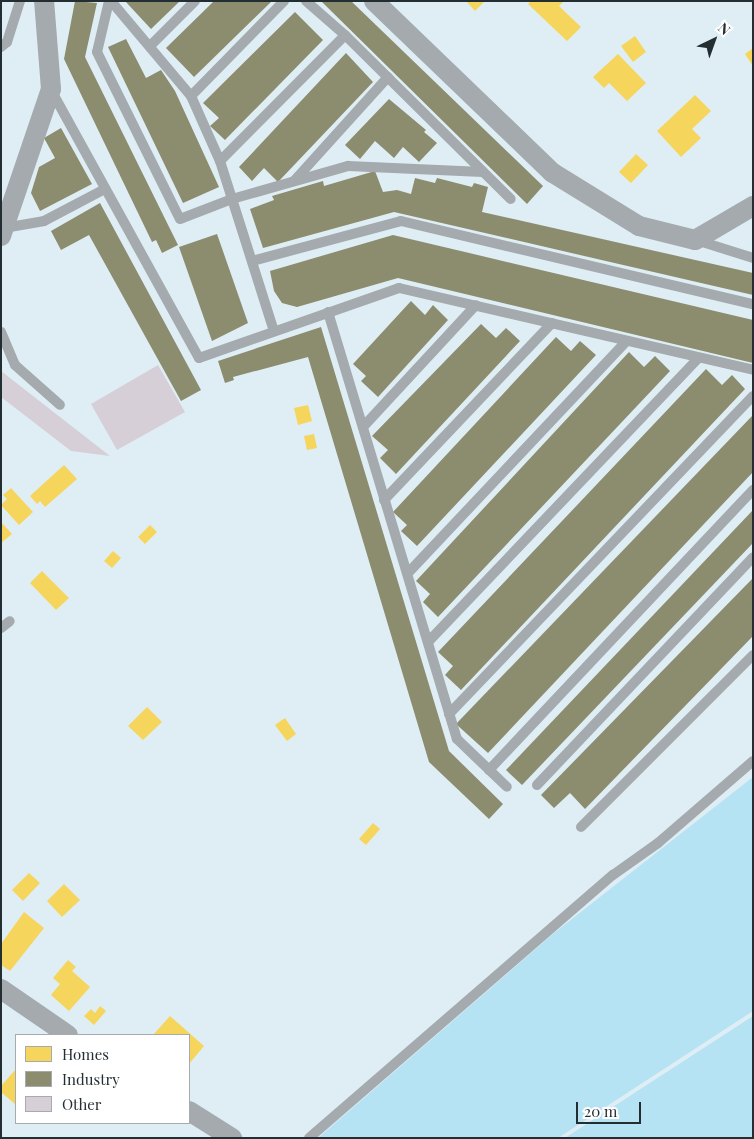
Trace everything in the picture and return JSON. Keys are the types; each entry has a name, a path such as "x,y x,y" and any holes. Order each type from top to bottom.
{"street":[{"path":"3,232 51,89 44,1"},
{"path":"374,1 553,173 639,226 695,240 753,206"},
{"path":"1,989 67,1034"},
{"path":"190,1113 226,1137"}],"lane":[{"path":"1,47 7,42 20,1"},
{"path":"110,1 151,45 191,96 220,161 274,331"},
{"path":"110,1 98,52 180,219 232,199 348,166 484,172"},
{"path":"151,45 194,1"},
{"path":"191,96 284,1"},
{"path":"306,1 345,35 511,199"},
{"path":"220,161 345,35"},
{"path":"294,181 388,77"},
{"path":"51,89 199,358 399,288 552,323 625,343 753,370"},
{"path":"3,232 44,221 105,189"},
{"path":"252,261 401,221 753,304"},
{"path":"695,240 753,258"},
{"path":"363,427 476,305"},
{"path":"328,312 457,739 507,787"},
{"path":"384,500 552,323"},
{"path":"1,332 15,365 60,405"},
{"path":"408,573 625,343"},
{"path":"428,642 698,358"},
{"path":"449,714 753,396"},
{"path":"488,770 753,490"},
{"path":"537,785 753,557"},
{"path":"581,827 753,655"},
{"path":"309,1138 613,875 658,843 753,761"}],"shaded area":[{"path":"753,777 753,1011 558,1138 318,1138 554,933"},
{"path":"753,1016 753,1138 565,1138"}],"building: Homes":[{"path":"466,1 485,1 475,11"},
{"path":"531,1 564,1 559,6 581,27 567,41 528,4"},
{"path":"635,36 646,52 633,62 621,46"},
{"path":"753,48 753,66 745,54"},
{"path":"618,54 646,83 627,101 609,83 604,88 593,77"},
{"path":"695,95 711,111 692,129 701,138 681,157 657,131"},
{"path":"636,154 648,165 631,183 619,172"},
{"path":"308,405 312,421 298,425 294,408"},
{"path":"314,434 317,448 307,450 304,436"},
{"path":"64,465 77,479 45,507 40,501 37,504 30,496"},
{"path":"11,488 33,512 19,525 1,505 7,499 3,495"},
{"path":"1,522 12,534 1,543"},
{"path":"150,525 157,532 145,544 138,537"},
{"path":"113,551 121,558 112,568 104,561"},
{"path":"42,571 69,598 56,610 30,583"},
{"path":"147,707 162,722 143,740 128,726"},
{"path":"285,718 296,734 287,741 275,725"},
{"path":"373,823 380,829 366,845 359,839"},
{"path":"29,873 40,883 23,901 12,890"},
{"path":"64,884 80,900 62,917 47,901"},
{"path":"24,912 44,928 10,971 1,965 1,944"},
{"path":"68,960 76,967 72,971 90,987 69,1011 51,995 60,984 53,978"},
{"path":"100,1006 106,1011 94,1025 84,1016 91,1009 95,1013"},
{"path":"170,1016 204,1046 190,1063 190,1034 154,1034"},
{"path":"15,1070 15,1104 1,1092 1,1086"}],"building: Industry":[{"path":"75,1 97,3 85,57 178,245 162,253 156,240 152,242 64,59"},
{"path":"125,1 180,1 151,29"},
{"path":"214,1 272,1 194,77 166,48"},
{"path":"321,1 351,1 543,186 527,204"},
{"path":"295,12 323,40 225,140 210,126 219,118 203,103"},
{"path":"126,39 146,78 161,70 175,91 219,187 183,203 108,47"},
{"path":"346,53 373,82 278,182 264,168 252,181 239,167"},
{"path":"389,99 426,130 424,132 437,143 419,162 403,147 394,158 375,141 360,159 345,145"},
{"path":"61,128 92,184 40,211 31,193 39,167 55,158 44,138"},
{"path":"375,171 383,192 397,190 411,194 415,178 435,183 437,178 472,187 474,183 488,187 482,212 753,273 753,295 394,212 263,248 250,209 274,200 272,196 323,181 324,186"},
{"path":"100,203 201,390 181,401 89,235 61,250 51,231"},
{"path":"217,234 248,323 212,341 179,247"},
{"path":"393,235 753,320 753,363 398,278 297,307 282,303 274,291 270,271"},
{"path":"411,301 425,315 433,305 448,320 378,397 361,381 366,376 353,364"},
{"path":"481,324 496,338 506,328 520,341 396,474 380,458 388,450 372,436"},
{"path":"321,327 449,751 503,804 489,819 429,762 308,357 233,377 234,380 225,383 218,361"},
{"path":"556,337 571,351 580,341 596,355 417,546 401,531 407,525 393,512"},
{"path":"629,352 644,367 655,356 670,371 438,617 423,602 430,594 416,581"},
{"path":"706,369 722,385 732,375 745,389 461,690 445,675 453,666 438,652"},
{"path":"753,415 753,472 488,753 456,724"},
{"path":"753,510 753,543 522,785 506,770"},
{"path":"753,578 753,636 585,809 570,793 554,808 541,795"}],"building: Other":[{"path":"158,365 185,412 117,450 91,404"},
{"path":"1,371 110,456 71,451 1,397"}]}
